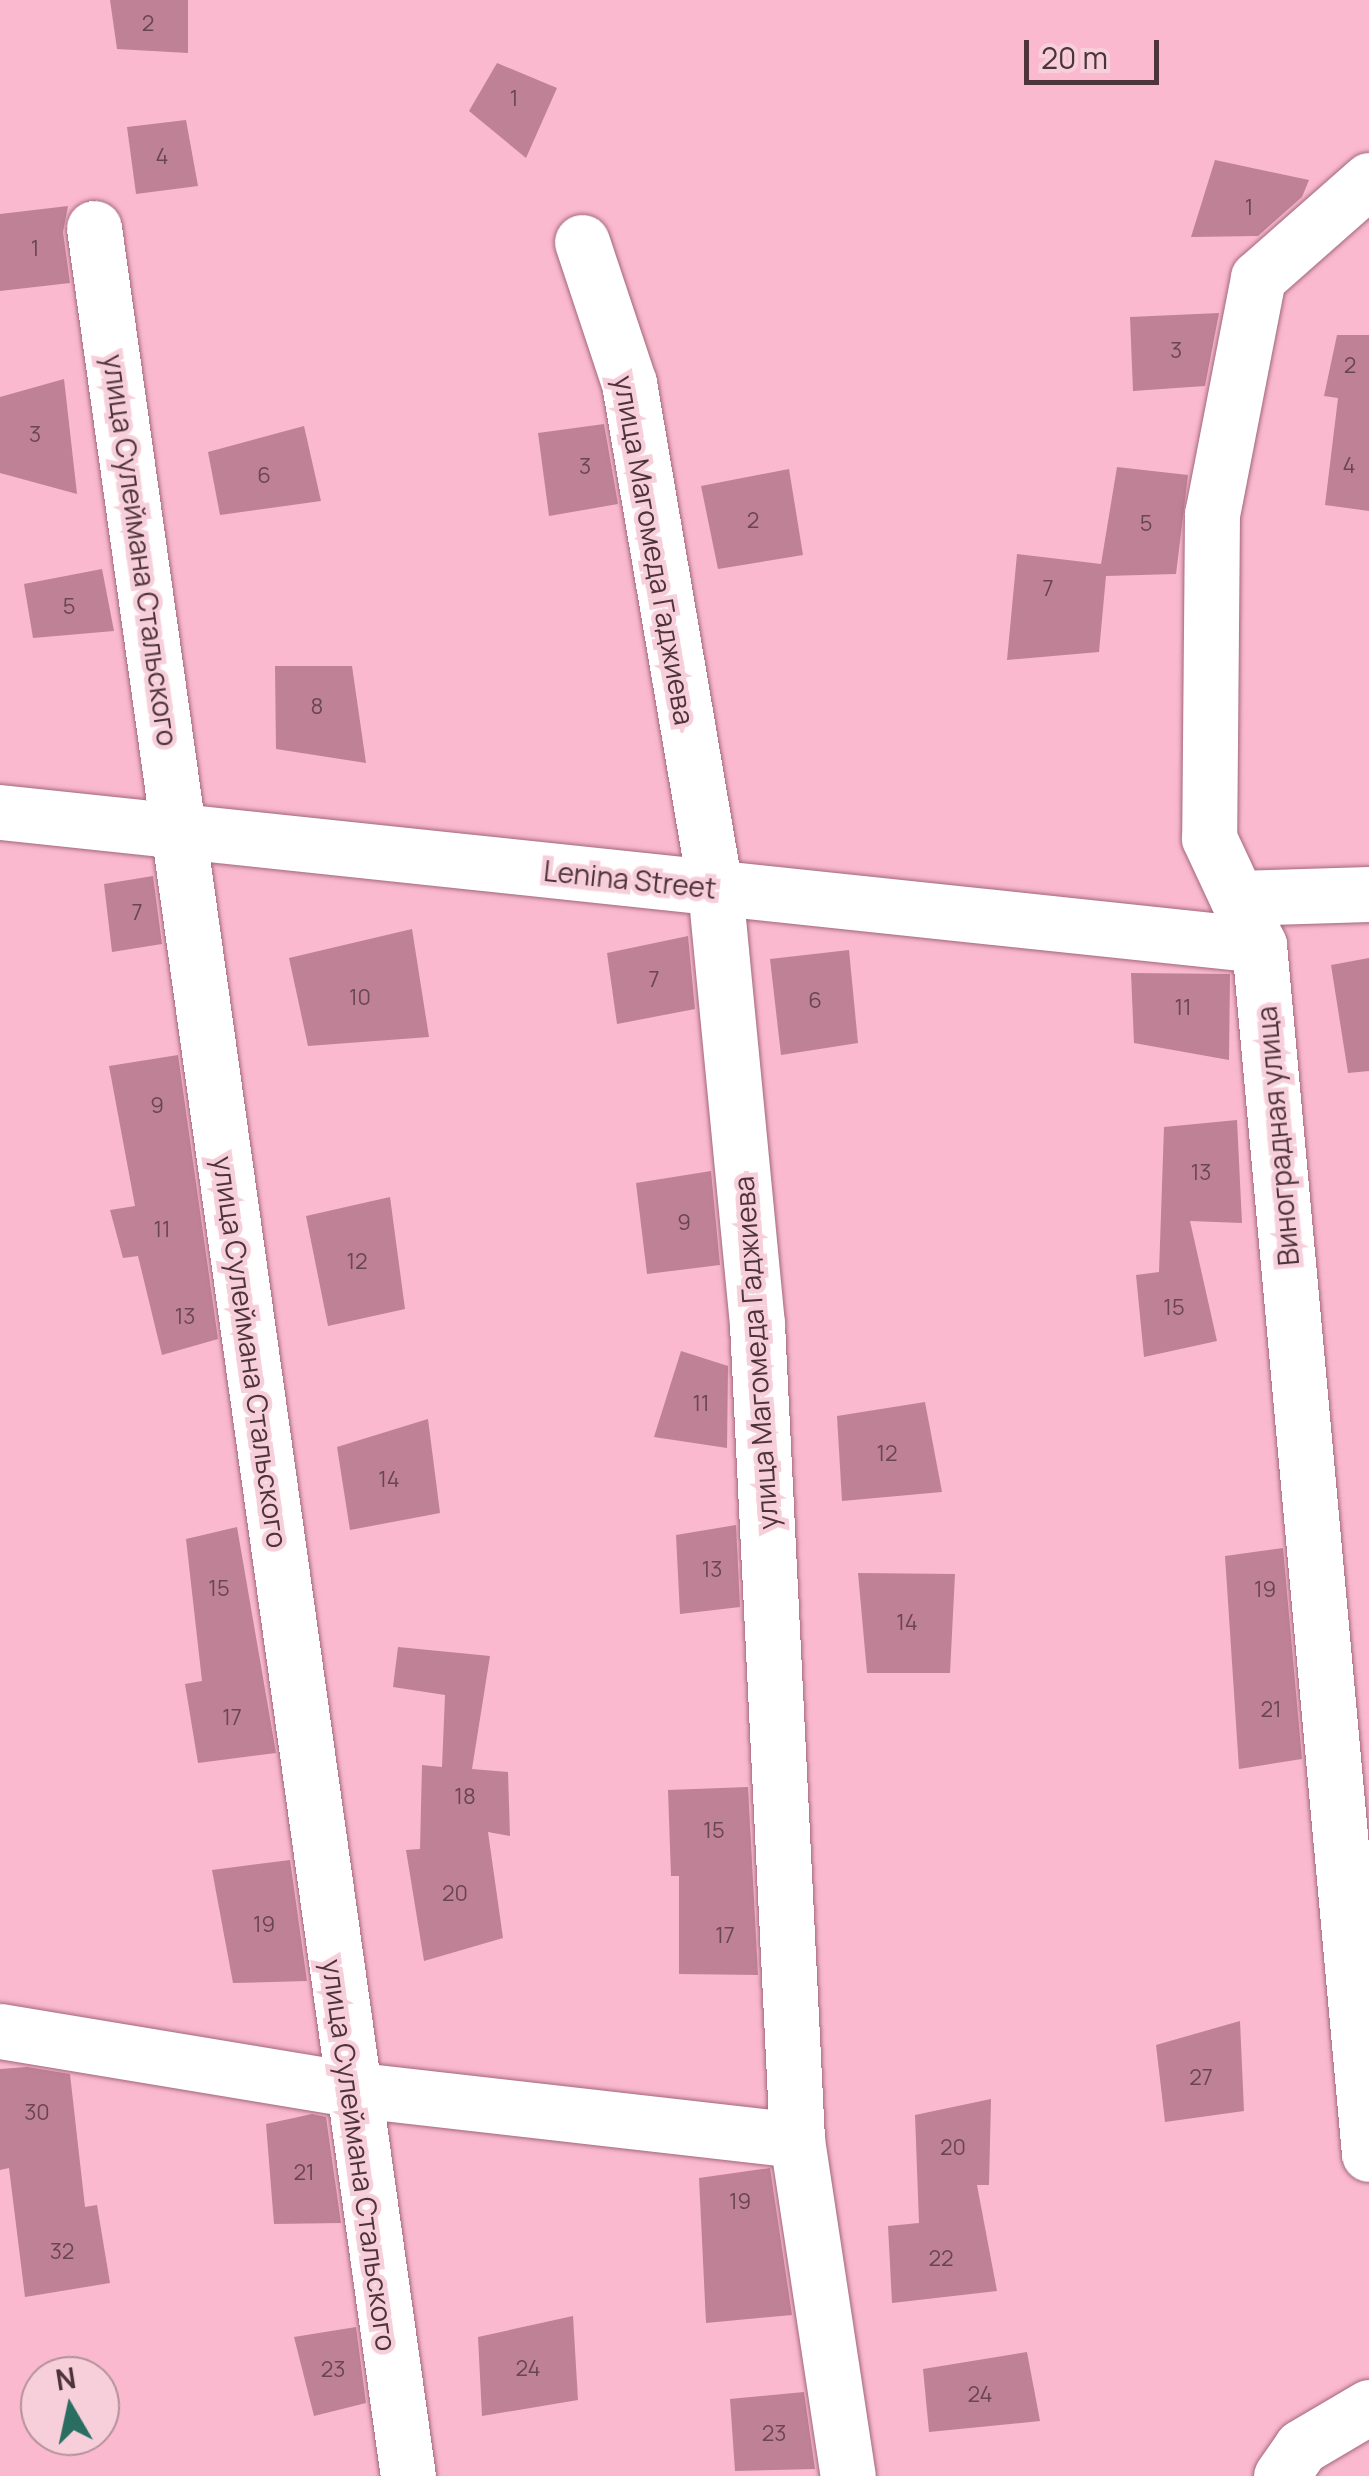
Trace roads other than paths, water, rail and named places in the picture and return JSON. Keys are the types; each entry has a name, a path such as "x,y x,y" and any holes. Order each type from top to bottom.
{"street":[{"name":"Виноградная улица","path":"1369,180 1258,278 1212,514 1209,838 1248,922 1369,2154"},
{"name":"улица Сулеймана Стальского","path":"94,228 182,831 349,2088 408,2476"},
{"name":"улица Магомеда Гаджиева","path":"582,242 628,383 715,888 757,1324 798,2140 848,2476"},
{"name":"Lenina Street","path":"0,812 715,888 1248,922 1369,894"},
{"path":"0,2031 349,2088 798,2140"},
{"path":"1281,2476 1302,2447 1369,2407"}]}
